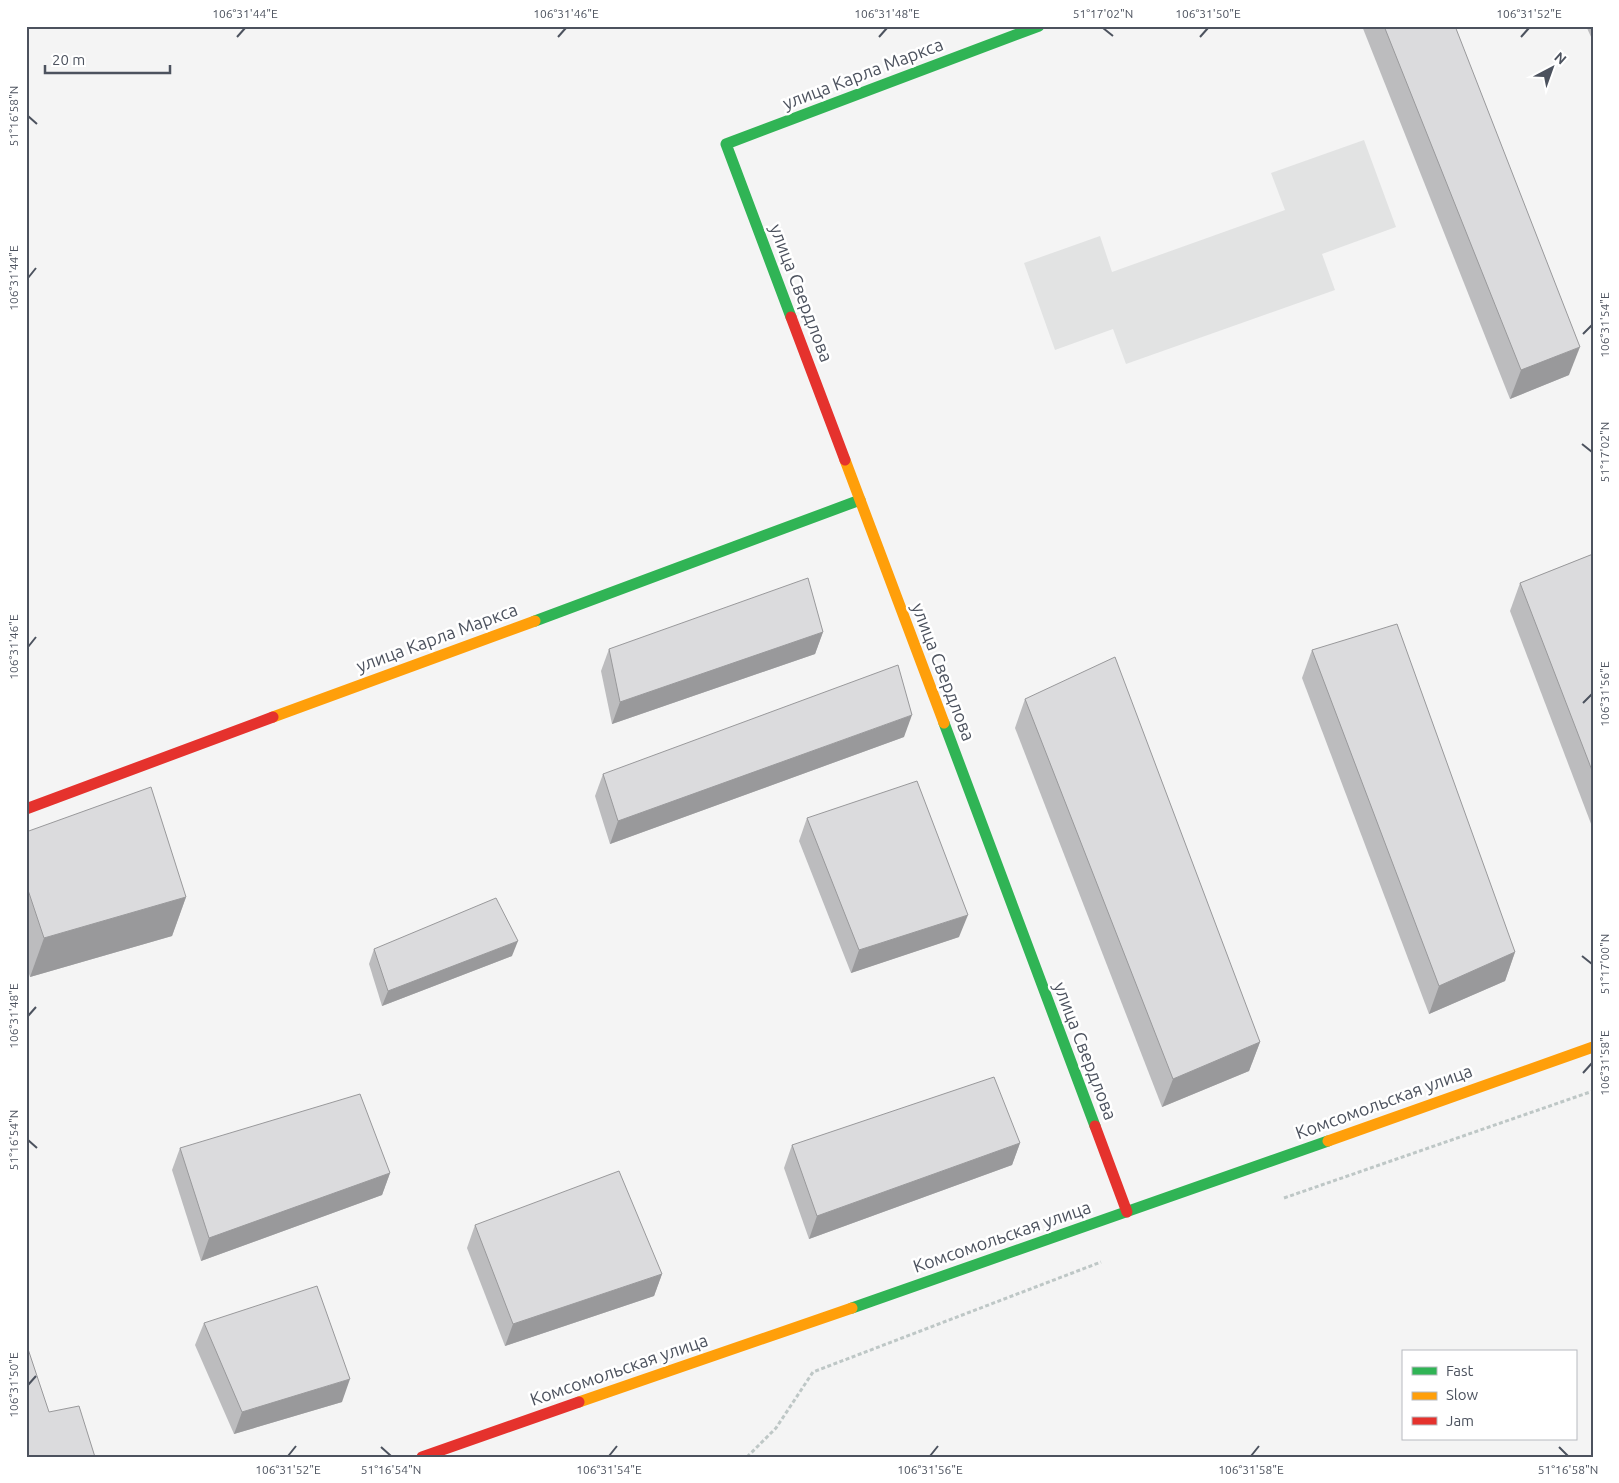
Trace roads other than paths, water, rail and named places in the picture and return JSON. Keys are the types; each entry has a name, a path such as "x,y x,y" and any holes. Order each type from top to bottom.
{"street":[{"name":"улица Карла Маркса","path":"726,144 1040,26"},
{"name":"улица Свердлова","path":"726,144 1127,1212"},
{"name":"улица Карла Маркса","path":"26,809 860,500"},
{"name":"Комсомольская улица","path":"422,1457 1127,1212 1593,1047"}]}
